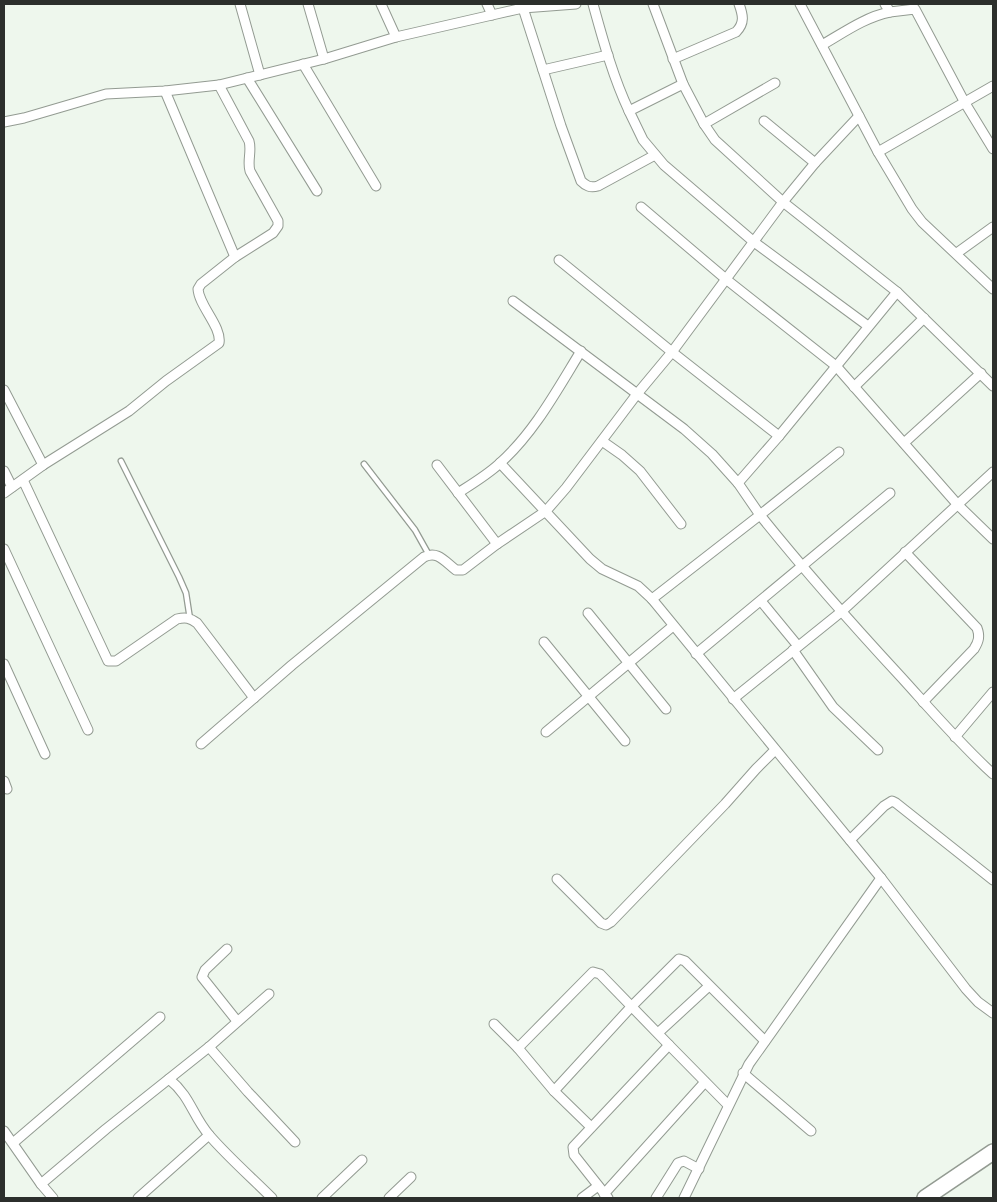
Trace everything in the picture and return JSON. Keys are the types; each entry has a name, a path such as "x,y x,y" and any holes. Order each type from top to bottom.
{"main road":[{"path":"925,1198 993,1152"}],"street":[{"path":"240,4 260,76"},
{"path":"308,4 324,59"},
{"path":"381,4 396,37"},
{"path":"487,4 492,15"},
{"path":"4,122 106,94 165,91 219,85 324,59 396,37 492,15 523,8 576,4"},
{"path":"593,4 620,92 643,140 655,155 664,165 754,242 868,326"},
{"path":"653,4 682,84 715,140 784,202 897,292 993,386"},
{"path":"673,58 736,32 743,22 739,4"},
{"path":"800,4 878,152 922,222 993,289"},
{"path":"822,45 880,14 887,8 916,6 965,103 993,148"},
{"path":"523,8 581,181 592,188 598,186 655,155"},
{"path":"543,70 608,55"},
{"path":"303,64 376,186"},
{"path":"248,78 316,191"},
{"path":"704,124 775,82"},
{"path":"629,111 682,84"},
{"path":"4,493 43,465 129,411 166,381 216,346 220,340 200,298 198,289 201,284 235,257 273,233 278,226 278,221 250,172 248,166 251,146 219,85"},
{"path":"878,152 993,86"},
{"path":"165,91 235,257"},
{"path":"201,744 424,557 429,555 441,557 456,570 463,570 546,511 672,352 815,162 859,116"},
{"path":"764,121 815,162"},
{"path":"641,207 727,280 836,366 958,506 993,539"},
{"path":"957,253 993,227"},
{"path":"559,260 779,436"},
{"path":"738,482 779,436 897,292"},
{"path":"513,301 684,429 712,454 738,482 760,515 841,612 955,737 993,774"},
{"path":"854,387 924,318"},
{"path":"458,493 500,463 522,439 582,351"},
{"path":"904,443 981,373"},
{"path":"4,390 43,465"},
{"path":"602,441 640,471 681,524"},
{"path":"652,599 839,452"},
{"path":"500,463 590,559 602,569 638,586 652,599 881,878 966,988 978,1002 993,1013"},
{"path":"437,465 497,544"},
{"path":"4,471 12,487"},
{"path":"733,700 841,612 993,472"},
{"path":"23,480 108,661 116,661 177,618 190,618 197,623 254,698"},
{"path":"696,654 890,494"},
{"path":"4,549 88,730"},
{"path":"906,552 976,628 979,634 978,642 974,649 923,702"},
{"path":"761,601 796,648 833,707 878,750"},
{"path":"588,613 666,709"},
{"path":"546,732 673,626"},
{"path":"544,642 625,741"},
{"path":"4,664 45,754"},
{"path":"955,737 993,692"},
{"path":"557,879 601,923 606,925 611,922 775,750"},
{"path":"850,840 884,806 892,801 924,824 993,880"},
{"path":"684,1198 743,1073 881,878"},
{"path":"226,950 205,970 202,977 237,1021"},
{"path":"554,1090 631,1007 679,959 685,961 766,1041"},
{"path":"518,1048 593,972 600,974 728,1104"},
{"path":"658,1033 709,986"},
{"path":"42,1184 106,1129 209,1047 269,994"},
{"path":"13,1143 160,1017"},
{"path":"494,1024 518,1048 554,1090 591,1127"},
{"path":"669,1045 575,1144 572,1151 606,1196 705,1082"},
{"path":"209,1047 295,1142"},
{"path":"743,1073 811,1131"},
{"path":"169,1079 185,1094 195,1116 208,1135 272,1198"},
{"path":"4,1131 54,1198"},
{"path":"138,1198 208,1135"},
{"path":"322,1198 362,1160"},
{"path":"656,1198 678,1163 684,1161 699,1169"},
{"path":"394,1197 411,1177"},
{"path":"582,1198 598,1186"}],"lane":[{"path":"121,461 186,593 190,618"},
{"path":"364,464 415,530 429,555"}]}
